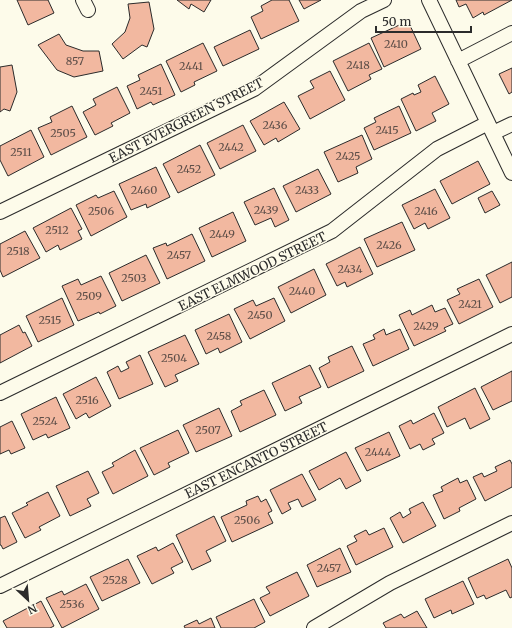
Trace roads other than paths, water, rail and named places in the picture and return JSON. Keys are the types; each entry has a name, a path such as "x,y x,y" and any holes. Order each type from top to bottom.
{"street":[{"name":"EAST EVERGREEN STREET","path":"0,212 254,89 361,11 384,0"},
{"path":"429,0 512,173"},
{"path":"458,61 512,33"},
{"name":"EAST ELMWOOD STREET","path":"0,393 332,231 437,149 490,128 512,124"},
{"name":"EAST ENCANTO STREET","path":"0,586 512,334"},
{"path":"314,628 390,583 512,523"}]}
